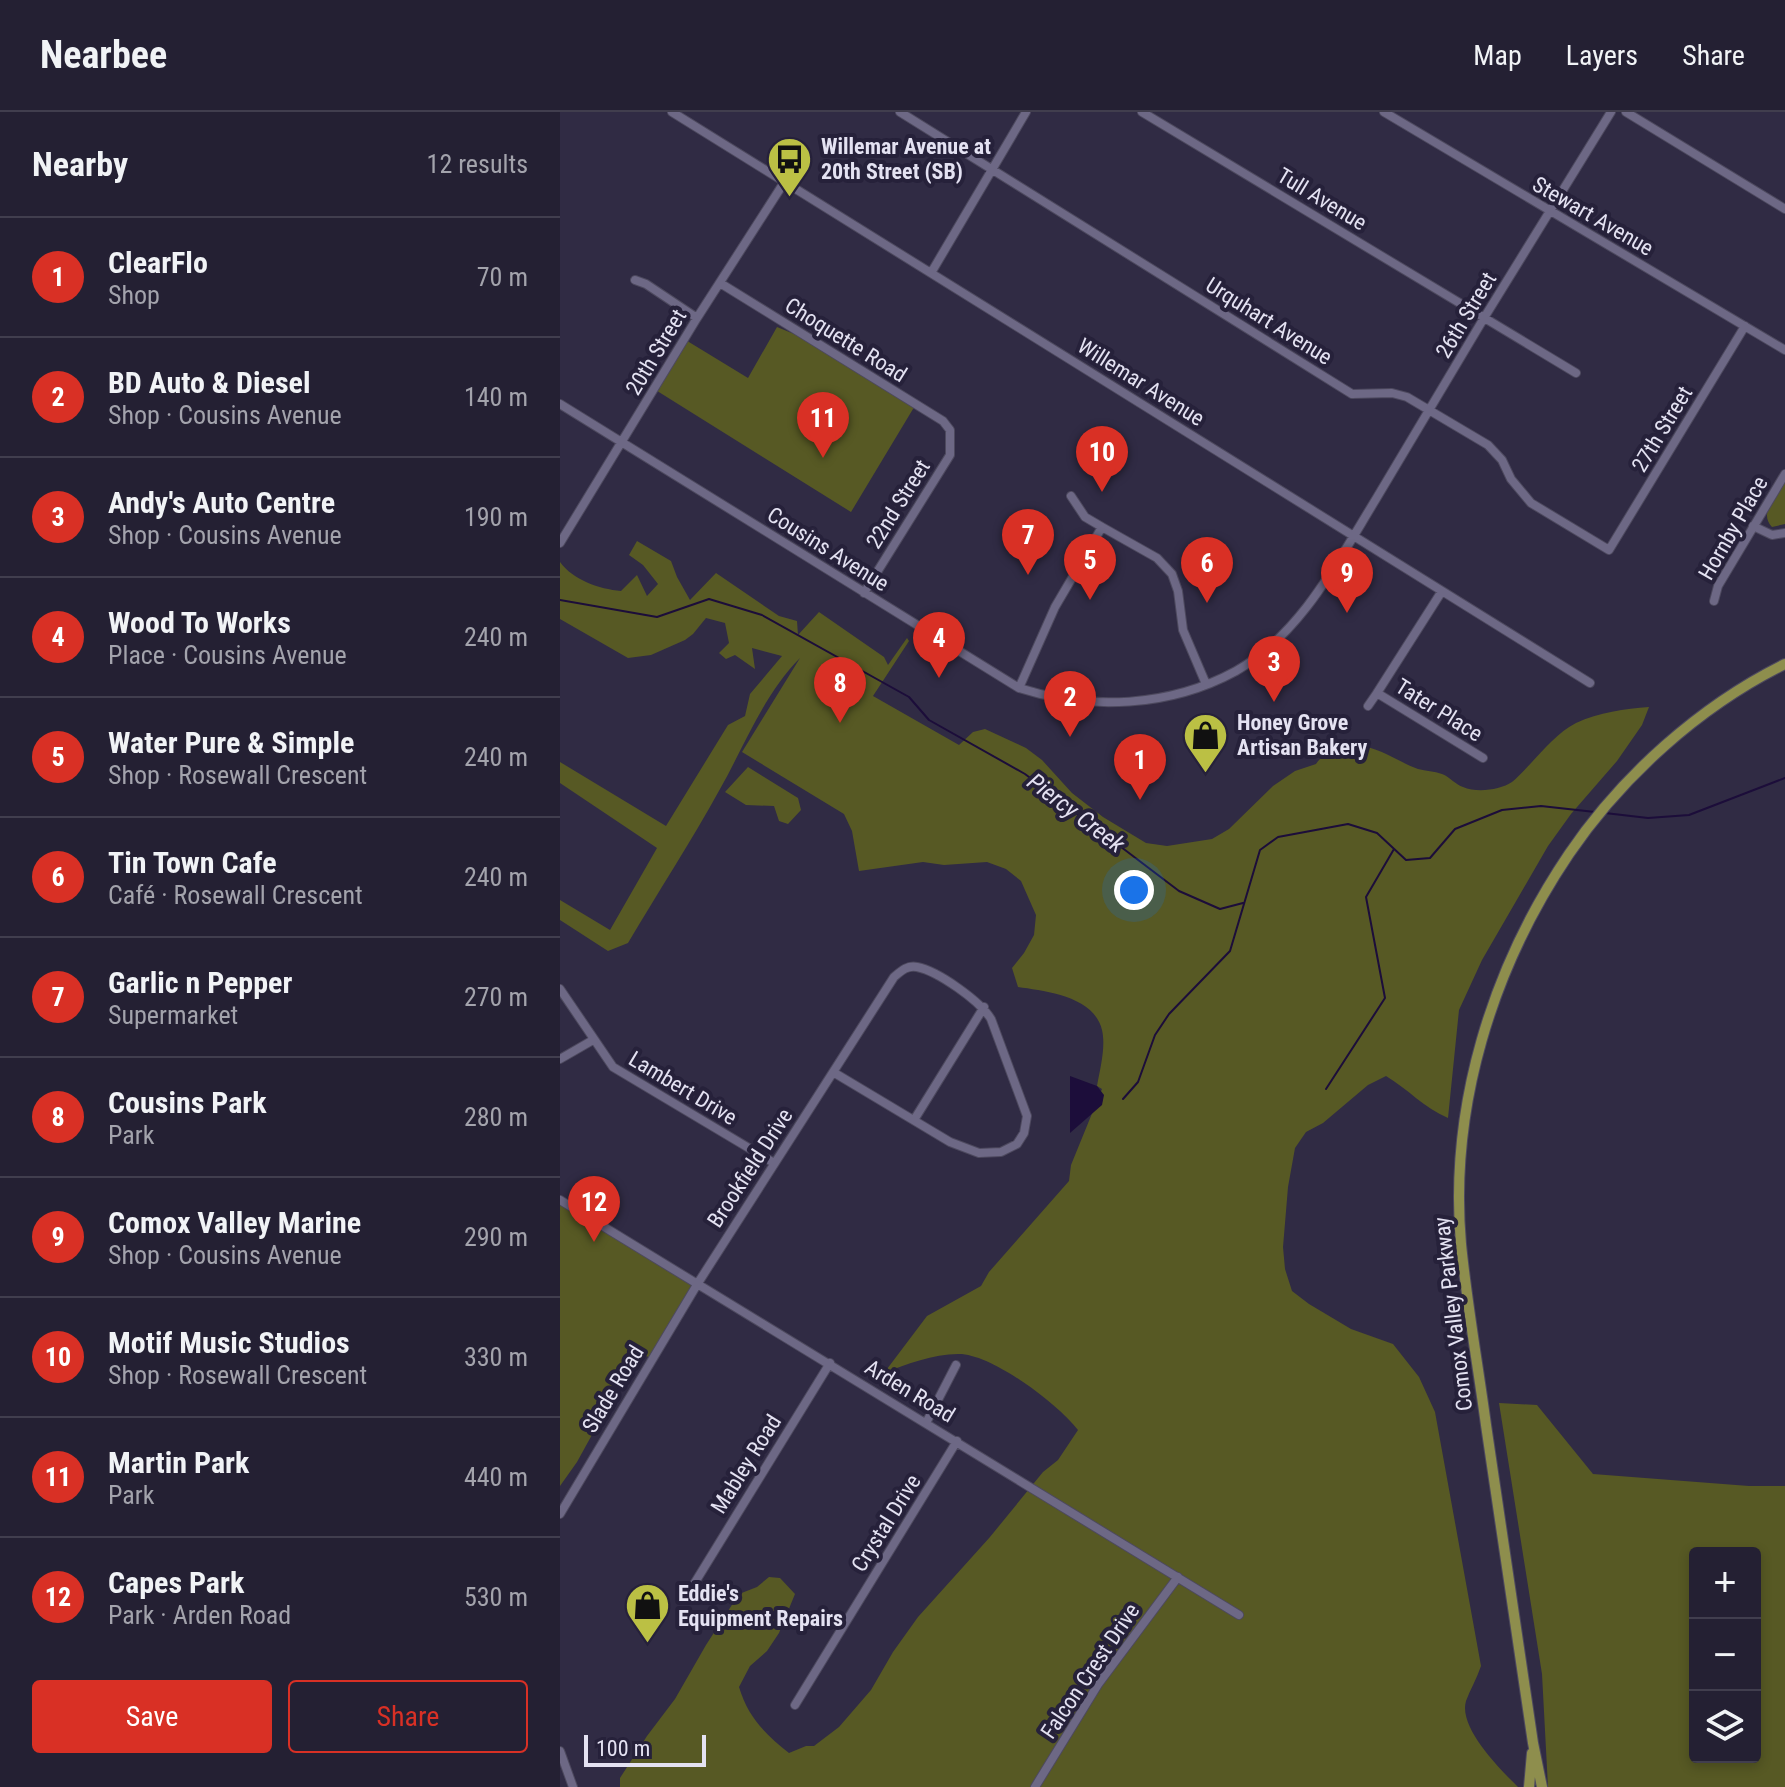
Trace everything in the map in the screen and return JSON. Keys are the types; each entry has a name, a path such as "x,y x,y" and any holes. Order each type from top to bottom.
{"main road":[{"name":"Comox Valley Parkway","path":"1542,1787 1533,1743 1461,1243 1463,1142 1471,1084 1484,1029 1504,971 1536,907 1583,833 1642,768 1710,710 1739,689 1785,664"},
{"name":"Comox Valley Parkway","path":"1529,1787 1533,1743"}],"street":[{"name":"Willemar Avenue","path":"672,112 1590,683"},
{"name":"Urquhart Avenue","path":"900,112 1352,394 1392,393 1407,397 1488,445 1531,503 1609,550"},
{"path":"931,273 1026,112"},
{"name":"Tull Avenue","path":"1142,112 1576,373"},
{"name":"Stewart Avenue","path":"1384,112 1785,350"},
{"name":"26th Street","path":"1353,536 1611,112"},
{"path":"1626,112 1785,209"},
{"name":"20th Street","path":"560,543 697,318 785,181"},
{"path":"635,280 697,318"},
{"name":"Choquette Road","path":"720,283 943,421 950,430"},
{"name":"27th Street","path":"1609,550 1745,326"},
{"name":"Cousins Avenue","path":"560,404 1019,688 1081,702 1115,703 1166,697 1237,670 1288,630 1353,536"},
{"name":"22nd Street","path":"864,593 950,455 950,430"},
{"name":"Hornby Place","path":"1714,601 1718,586 1785,474"},
{"path":"1071,496 1085,517 1157,558 1172,574 1178,591 1183,630 1206,684"},
{"path":"1753,526 1772,535 1785,533"},
{"path":"1019,688 1055,607 1102,527"},
{"name":"Tater Place","path":"1368,706 1442,591"},
{"name":"Tater Place","path":"1377,693 1483,758"},
{"name":"Brookfield Drive","path":"698,1283 894,977 905,967 918,967 984,1007"},
{"name":"Lambert Drive","path":"560,989 613,1067 774,1163"},
{"path":"833,1072 950,1142 979,1153 1001,1152 1017,1144 1024,1133 1027,1116 984,1007 914,1120"},
{"path":"560,1059 593,1040"},
{"name":"Arden Road","path":"560,1200 1239,1615"},
{"name":"Slade Road","path":"560,1514 698,1283"},
{"name":"Mabley Road","path":"694,1584 830,1363"},
{"path":"926,1423 956,1365"},
{"name":"Crystal Drive","path":"795,1705 957,1441"},
{"name":"Falcon Crest Drive","path":"1035,1787 1099,1683 1178,1577"},
{"path":"560,1751 573,1787"}],"shaded area":[{"path":"777,327 821,345 916,404 851,512 654,389 684,339 748,378"},
{"path":"1785,481 1785,524 1772,527 1768,522 1768,510"},
{"path":"637,541 671,561 690,600 716,573 779,616 797,621 798,635 819,612 884,657 888,665 907,638 909,641 873,696 959,745 973,732 985,729 1026,748 1042,760 1072,793 1103,817 1146,843 1167,846 1212,839 1229,829 1273,786 1295,771 1348,747 1369,748 1418,769 1442,774 1463,787 1488,790 1512,782 1550,743 1576,723 1621,710 1649,707 1642,725 1617,761 1548,846 1482,960 1459,1010 1448,1118 1386,1076 1368,1085 1323,1123 1306,1132 1295,1148 1288,1187 1283,1247 1285,1269 1292,1291 1351,1329 1393,1344 1419,1377 1435,1412 1481,1666 1466,1701 1465,1712 1474,1736 1518,1787 620,1787 620,1778 675,1699 739,1594 757,1587 769,1577 780,1578 795,1594 779,1633 767,1651 750,1666 739,1687 747,1707 765,1732 789,1753 814,1746 839,1727 871,1690 918,1617 1043,1472 1058,1460 1078,1430 1023,1382 972,1356 939,1356 884,1373 927,1316 981,1286 989,1272 1069,1181 1071,1165 1102,1089 1097,1086 1103,1044 1097,1019 1079,1003 1054,993 1018,987 1012,968 1034,935 1036,915 1021,881 1006,869 987,862 944,865 923,862 859,871 852,831 844,814 742,752 800,658 765,704 709,809 628,943 608,951 560,920 560,900 610,930 657,848 560,783 560,762 666,826 728,725 745,716 750,694 782,656 752,648 755,669 735,655 726,659 719,653 729,643 725,623 706,618 685,640 651,655 628,658 560,619 560,562 579,579 613,590 621,591 637,575 647,596 658,584 643,565 629,555"},
{"path":"748,767 798,798 801,810 788,824 779,821 774,806 746,805 725,792"},
{"path":"1070,1076 1097,1086 1104,1095 1102,1105 1070,1133"},
{"path":"560,1200 698,1283 652,1358 633,1352 615,1393 577,1462 560,1486"},
{"path":"1499,1403 1537,1405 1593,1474 1785,1486 1785,1787 1548,1787 1542,1674"}],"waterway":[{"name":"Piercy Creek","path":"560,600 657,617 709,599 762,615 909,697 929,720 1025,774 1179,891 1220,909 1243,903"},
{"name":"Piercy Creek","path":"1605,813 1648,818 1689,815 1785,778"},
{"name":"Piercy Creek","path":"1123,1099 1138,1082 1155,1035 1169,1014 1230,951 1260,850 1278,837 1348,824 1377,833 1406,860 1430,858 1455,829 1502,810 1541,806 1595,812"},
{"path":"1326,1089 1385,998 1366,897 1394,849"}],"place":[{"name":"Willemar Avenue at 20th Street (SB)","path":"790,198"},
{"name":"Martin Park","path":"823,458"},
{"name":"Motif Music Studios","path":"1102,492"},
{"name":"Garlic n Pepper","path":"1028,575"},
{"name":"Water Pure & Simple","path":"1090,600"},
{"name":"Tin Town Cafe","path":"1207,603"},
{"name":"Comox Valley Marine","path":"1347,613"},
{"name":"Wood To Works","path":"939,678"},
{"name":"Andy's Auto Centre","path":"1274,702"},
{"name":"Cousins Park","path":"840,723"},
{"name":"BD Auto & Diesel","path":"1070,737"},
{"name":"Honey Grove Artisan Bakery","path":"1206,774"},
{"name":"ClearFlo","path":"1140,800"},
{"name":"Capes Park","path":"594,1242"},
{"name":"Eddie's Equipment Repairs","path":"647,1645"}]}
